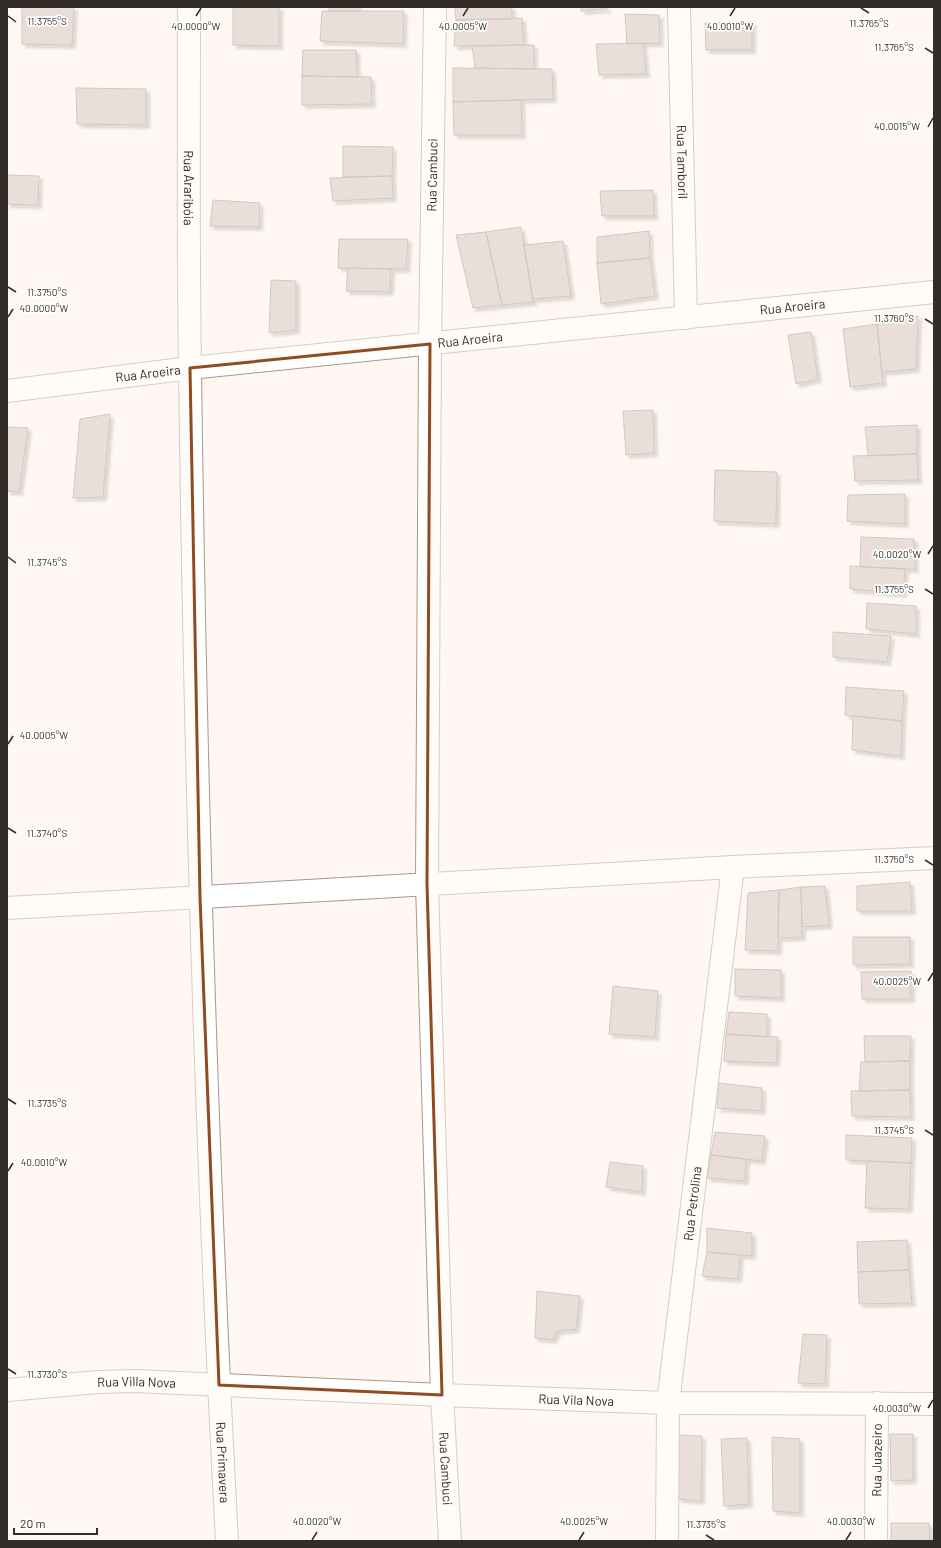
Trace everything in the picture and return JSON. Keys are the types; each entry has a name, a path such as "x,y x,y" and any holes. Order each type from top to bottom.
{"street":[{"name":"Rua Araribóia","path":"189,7 190,368 200,897"},
{"name":"Rua Cambuci","path":"435,7 430,344 427,884 442,1395 450,1541"},
{"name":"Rua Tamboril","path":"679,7 686,318"},
{"name":"Rua Aroeira","path":"7,391 190,368 934,292"},
{"path":"7,908 733,867 934,858"},
{"name":"Rua Petrolina","path":"667,1541 668,1403 733,867"},
{"name":"Rua Primavera","path":"200,897 218,1385 227,1541"},
{"name":"Rua Villa Nova","path":"7,1390 106,1382 218,1385"},
{"name":"Rua Vila Nova","path":"218,1385 668,1403 934,1404"},
{"name":"Rua Juazeiro","path":"876,1541 877,1403"}],"highlighted area":[{"path":"430,344 427,884 442,1395 219,1385 200,897 190,368"}],"building":[{"path":"22,7 74,7 72,45 22,44"},
{"path":"233,7 279,7 279,46 233,45"},
{"path":"329,7 360,7 360,11 329,11"},
{"path":"455,7 512,7 512,19 456,20"},
{"path":"581,7 607,7 607,9 581,11"},
{"path":"322,11 404,11 403,44 320,41"},
{"path":"625,14 659,15 660,43 627,44"},
{"path":"522,18 524,45 454,46 456,20"},
{"path":"752,22 752,50 706,50 705,23"},
{"path":"643,43 646,74 599,75 596,44"},
{"path":"534,45 534,69 475,68 472,46"},
{"path":"303,50 356,50 357,77 302,76"},
{"path":"453,68 552,69 553,99 453,102"},
{"path":"302,76 371,77 372,104 302,105"},
{"path":"76,88 146,89 146,125 77,124"},
{"path":"521,100 522,135 454,135 453,102"},
{"path":"343,146 393,147 392,176 343,177"},
{"path":"7,175 39,176 38,205 7,204"},
{"path":"392,176 393,198 333,201 330,178"},
{"path":"653,190 654,216 602,216 600,191"},
{"path":"213,200 260,203 259,227 210,226"},
{"path":"521,227 533,302 502,305 486,232"},
{"path":"649,231 650,258 597,263 597,237"},
{"path":"486,232 502,305 473,308 456,235"},
{"path":"339,239 408,239 406,269 338,268"},
{"path":"563,241 571,296 533,299 524,245"},
{"path":"650,258 655,296 601,304 597,263"},
{"path":"348,268 391,269 390,292 346,291"},
{"path":"271,280 296,281 296,330 269,333"},
{"path":"918,316 916,369 882,372 877,324"},
{"path":"877,324 883,383 850,387 843,329"},
{"path":"811,332 818,379 796,384 788,335"},
{"path":"653,410 654,453 626,455 623,411"},
{"path":"110,414 103,497 73,498 80,419"},
{"path":"917,425 917,454 868,456 865,427"},
{"path":"7,427 28,428 19,492 7,491"},
{"path":"917,454 918,480 855,481 853,456"},
{"path":"715,470 777,472 776,524 714,521"},
{"path":"905,494 905,524 847,521 848,495"},
{"path":"861,537 914,539 915,569 860,567"},
{"path":"850,566 905,569 903,594 850,589"},
{"path":"867,603 916,606 916,634 866,629"},
{"path":"833,632 891,636 887,662 833,657"},
{"path":"846,687 904,691 902,721 845,715"},
{"path":"853,716 902,721 901,756 852,750"},
{"path":"910,882 912,911 857,911 857,886"},
{"path":"825,886 829,925 802,927 801,887"},
{"path":"801,887 802,937 778,938 779,890"},
{"path":"779,890 778,951 745,950 748,893"},
{"path":"853,937 910,937 910,964 853,965"},
{"path":"735,969 781,970 781,998 735,996"},
{"path":"911,971 911,999 862,999 861,972"},
{"path":"613,986 658,991 655,1037 609,1034"},
{"path":"729,1012 767,1014 767,1037 726,1034"},
{"path":"726,1034 778,1037 776,1063 724,1061"},
{"path":"864,1036 911,1036 910,1061 865,1062"},
{"path":"910,1061 910,1090 859,1091 861,1062"},
{"path":"719,1083 762,1088 762,1111 717,1108"},
{"path":"910,1090 911,1117 852,1116 851,1091"},
{"path":"715,1132 765,1136 762,1161 711,1155"},
{"path":"846,1135 912,1138 911,1163 846,1160"},
{"path":"711,1155 746,1159 745,1181 707,1178"},
{"path":"867,1161 911,1163 909,1209 865,1208"},
{"path":"610,1162 643,1166 642,1192 606,1187"},
{"path":"707,1228 752,1233 752,1256 707,1252"},
{"path":"907,1240 909,1270 858,1272 857,1242"},
{"path":"707,1252 740,1255 738,1279 702,1276"},
{"path":"909,1270 912,1303 859,1304 858,1272"},
{"path":"537,1291 580,1296 576,1329 557,1331 553,1340 535,1338"},
{"path":"803,1334 827,1335 825,1384 798,1383"},
{"path":"890,1434 913,1434 913,1480 891,1481"},
{"path":"678,1435 702,1436 701,1501 678,1499"},
{"path":"772,1437 800,1439 800,1513 773,1511"},
{"path":"747,1438 749,1504 724,1506 721,1439"},
{"path":"891,1523 929,1523 930,1541 891,1541"}]}
